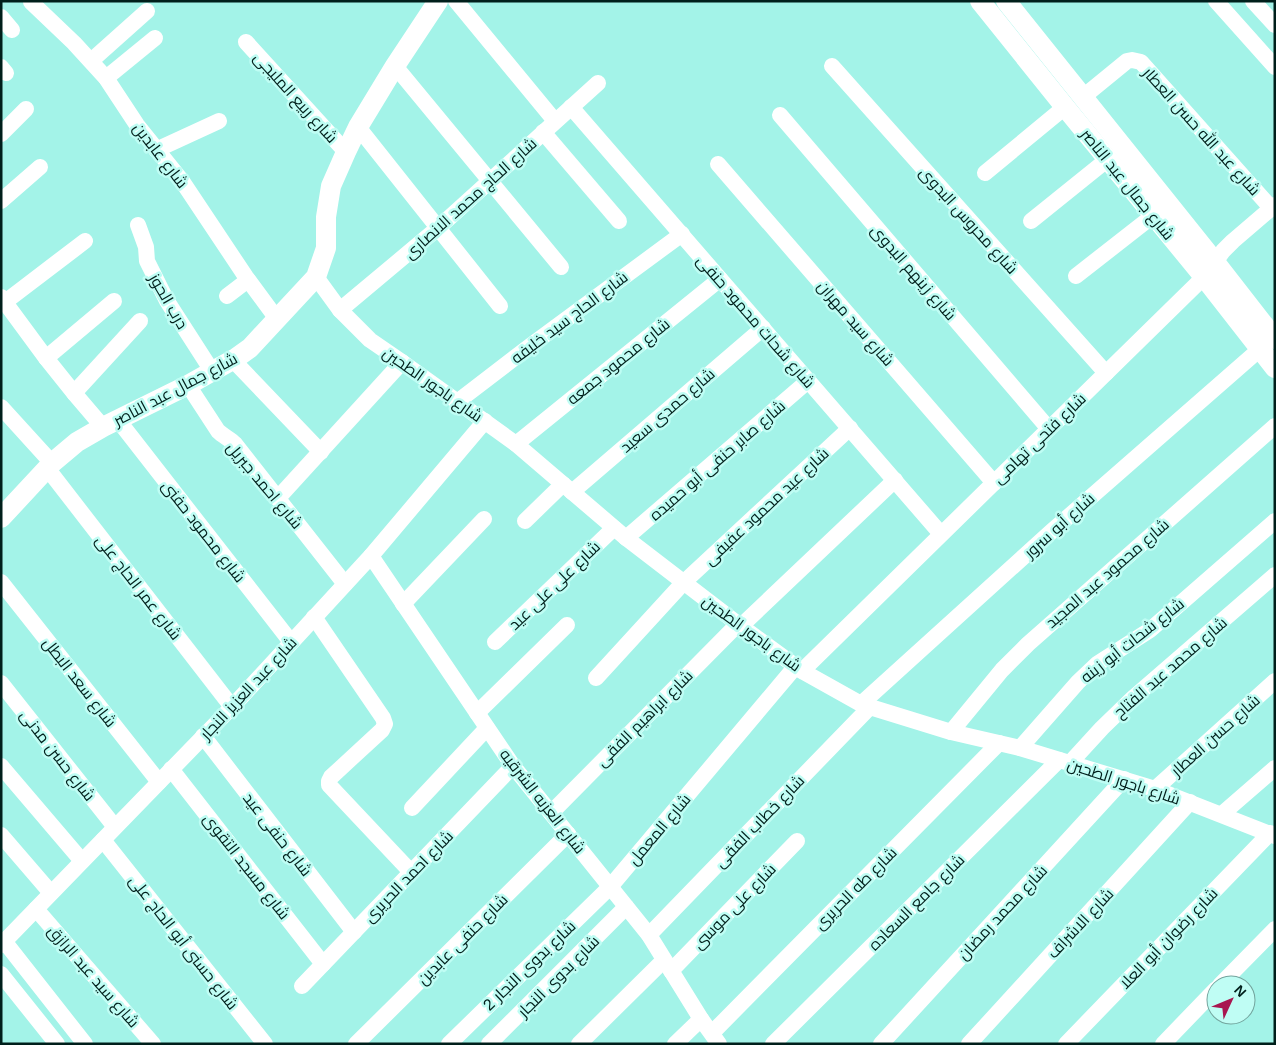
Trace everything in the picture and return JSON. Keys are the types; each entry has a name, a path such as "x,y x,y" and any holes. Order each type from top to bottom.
{"street":[{"name":"شارع جمال عبد الناصر","path":"980,1 1154,215 1210,270"},
{"path":"1216,1 1275,67"},
{"path":"1253,1 1275,26"},
{"name":"شارع عابدين","path":"31,2 106,78 137,125 182,181 248,280 277,319"},
{"name":"شارع جمال عبد الناصر","path":"1,518 50,465 77,442 188,385 233,360 250,348 316,277 326,248 326,218 331,186 346,152 358,127 395,66 441,2"},
{"path":"441,2 549,127 619,221"},
{"name":"شارع جمال عبد الناصر","path":"1008,3 1083,96 1210,270 1267,344 1275,368"},
{"path":"993,17 1008,3"},
{"path":"91,62 147,11"},
{"path":"106,78 155,38"},
{"name":"شارع ربيع المليجى","path":"246,42 346,152"},
{"name":"شارع عبد الله حسن العطار","path":"1083,96 1127,61 1141,62 1273,206"},
{"path":"395,66 561,267"},
{"name":"شارع محروس البدوى","path":"832,66 1106,373"},
{"name":"شارع الحاج محمد الانصارى","path":"340,310 438,228 598,83"},
{"name":"شارع شحات محمود حنفى","path":"572,107 942,534"},
{"path":"985,173 1065,107"},
{"path":"1,134 26,109"},
{"name":"شارع زينهم البدوى","path":"780,115 1049,429"},
{"path":"156,150 219,121"},
{"path":"358,127 500,306"},
{"path":"1031,221 1108,159"},
{"name":"شارع سيد مهران","path":"718,164 994,483"},
{"path":"1,201 40,167"},
{"name":"شارع فتحى تهامى","path":"799,669 942,534 1210,270 1233,241 1273,206"},
{"path":"1076,276 1154,215"},
{"name":"درب الحوز","path":"138,225 146,247 146,261 167,301 212,371"},
{"name":"شارع الحاج سيد خليفه","path":"457,402 682,234"},
{"path":"3,300 85,241"},
{"name":"شارع باجور الطحين","path":"316,277 340,310 370,340 516,444 620,533 683,583 799,669 866,705 951,732 1020,748 1155,789 1272,834"},
{"name":"شارع محمود جمعه","path":"516,444 720,279"},
{"path":"227,296 248,280"},
{"name":"شارع محمود حفنى","path":"3,300 74,393 110,424 291,642"},
{"path":"46,358 114,301"},
{"path":"74,393 140,321"},
{"name":"شارع حمدى سعيد","path":"526,521 763,328"},
{"name":"شارع أبو سرور","path":"866,705 1052,531 1267,344"},
{"path":"233,360 321,452"},
{"path":"278,498 402,362"},
{"name":"شارع صابر حنفى أبو حميده","path":"620,533 808,381"},
{"name":"شارع احمد جبريل","path":"188,385 218,431 222,436 235,444 345,584"},
{"name":"شارع عمر الحاج على","path":"1,407 50,465 232,706"},
{"name":"شارع عبد العزيز النجار","path":"3,943 232,706 371,556 485,422"},
{"name":"شارع محمود عبد المجيد","path":"951,732 1002,670 1028,644 1275,426"},
{"name":"شارع عيد محمود عفيفى","path":"596,678 683,583 850,428"},
{"name":"شارع ابراهيم الفقى","path":"551,813 739,625 895,480"},
{"path":"403,604 484,519"},
{"name":"شارع شحات أبو زينه","path":"1020,748 1078,682 1097,664 1150,630 1275,521"},
{"name":"شارع على على عيد","path":"495,642 620,533"},
{"name":"شارع العزبه الشرقيه","path":"371,556 514,766 648,935 715,1038"},
{"name":"شارع محمد عبد الفتاح","path":"1065,762 1133,698 1275,575"},
{"name":"شارع سعد البطل","path":"1,582 159,782"},
{"path":"314,617 383,718 385,724 382,730 331,777 329,784 411,872"},
{"path":"477,713 567,625"},
{"name":"شارع المعمل","path":"610,887 708,771 799,669"},
{"name":"شارع حسن العطار","path":"1155,789 1275,681"},
{"name":"شارع حسن مدنى","path":"1,683 115,827"},
{"name":"شارع خطاب الفقى","path":"648,935 866,705"},
{"path":"412,808 488,728"},
{"name":"شارع حنفى عيد","path":"203,736 354,932"},
{"name":"شارع طه الحريرى","path":"715,1038 999,744"},
{"name":"شارع جامع السعاده","path":"773,1044 1065,762"},
{"path":"1,766 82,861"},
{"name":"شارع احمد الحريرى","path":"302,986 514,766"},
{"path":"1222,814 1275,768"},
{"name":"شارع مسجد التقوى","path":"171,769 323,964"},
{"name":"شارع محمد رمضان","path":"881,1044 1124,780"},
{"name":"شارع الاشراف","path":"969,1044 1190,802"},
{"name":"شارع حنفى عابدين","path":"356,1044 568,834"},
{"name":"شارع رضوان أبو العلا","path":"1066,1044 1272,834"},
{"path":"1,835 51,893"},
{"name":"شارع حسنى أبو الحاج على","path":"103,840 265,1044"},
{"name":"شارع على موسى","path":"579,1044 668,966 797,841"},
{"name":"شارع بدوى النجار 2","path":"449,1044 610,887"},
{"name":"شارع بدوى النجار","path":"489,1044 626,907"},
{"name":"شارع سيد عبد الرازق","path":"36,909 152,1044"},
{"path":"1230,975 1275,929"},
{"path":"3,943 85,1044"},
{"path":"1,974 57,1044"},
{"path":"1163,1044 1206,999"},
{"path":"675,1044 701,1019"}]}
